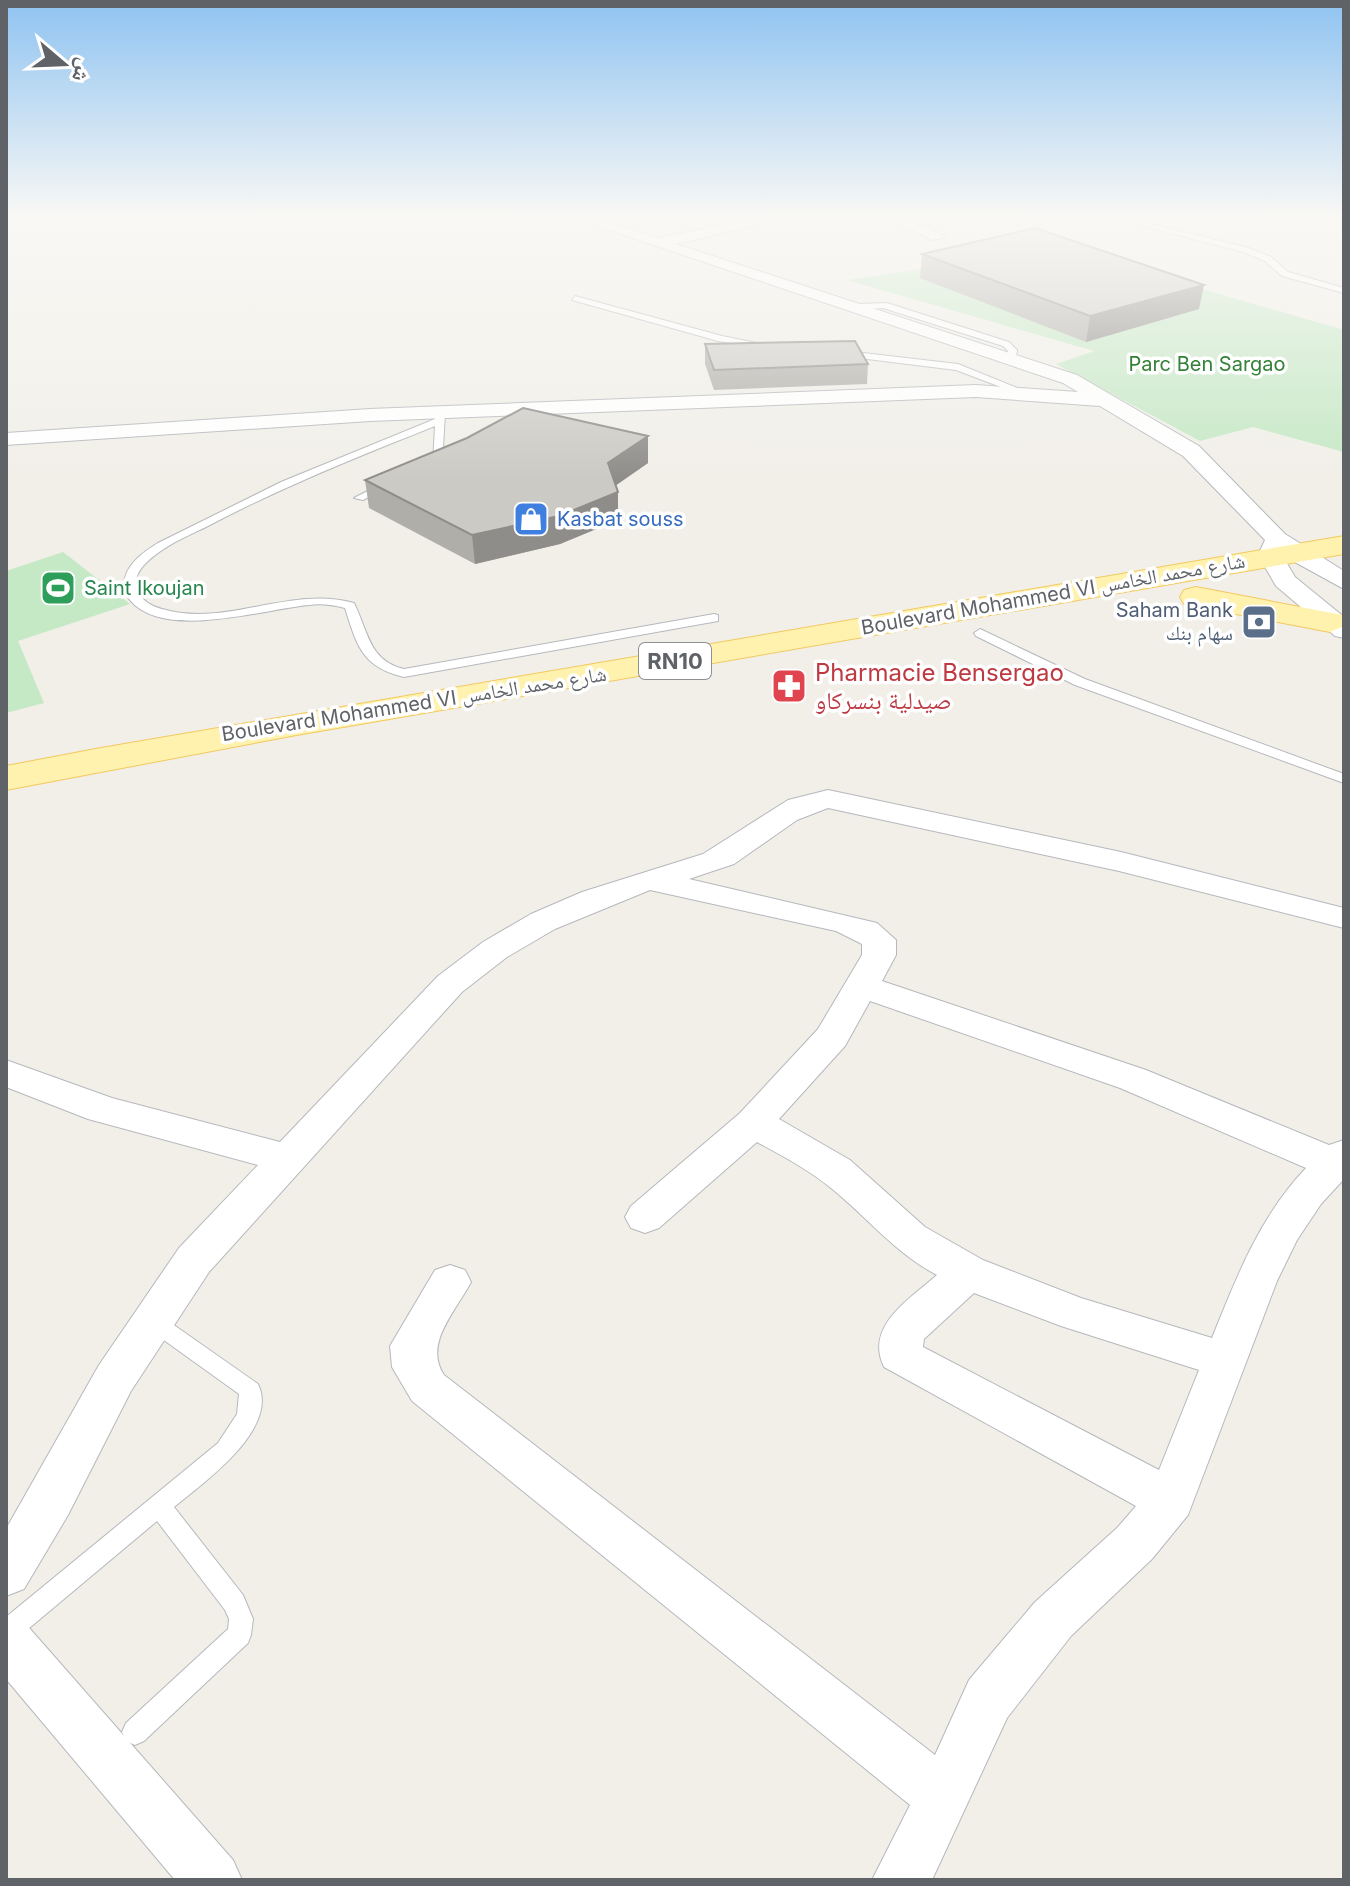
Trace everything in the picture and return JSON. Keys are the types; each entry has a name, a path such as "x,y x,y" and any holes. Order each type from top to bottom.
{"main road":[{"name":"Boulevard Mohammed VI شارع محمد الخامس","path":"6,803 172,766 1196,597 1283,557"},
{"name":"Boulevard Mohammed VI شارع محمد الخامس","path":"6,778 159,746 1283,557 1342,568"},
{"path":"1196,597 1337,626"}],"street":[{"path":"845,303 1070,379 1191,451 1283,557 1337,626"},
{"path":"6,439 1022,392 1108,400"},
{"path":"6,1573 51,1500 115,1378 194,1260 285,1158 350,1094 440,994 485,952 564,910 724,857 793,810 828,799 1121,862 1344,918"},
{"path":"645,1217 754,1123 832,1037 864,987 879,955 879,940 865,930 649,880"},
{"path":"864,987 1133,1079 1338,1159 1280,1232 1224,1360 1171,1500 1135,1543 1053,1619 988,1699 944,1797 901,1880"},
{"path":"6,1073 102,1109 285,1158"},
{"path":"754,1123 819,1156 851,1182 894,1226 931,1253 969,1272 1061,1307 1224,1360"},
{"path":"969,1272 903,1331 900,1354 1171,1500"},
{"path":"450,1282 412,1346 414,1367 428,1388 944,1797"},
{"path":"6,1640 213,1880"}],"lane":[{"path":"593,303 721,339 769,346"},
{"path":"832,353 966,369 1022,392"},
{"path":"438,463 440,417 269,490 174,539 135,567 129,582 132,594 143,607 193,620 227,618 315,600 344,603 350,606 369,659 387,671 404,673 714,618"},
{"path":"425,469 451,458"},
{"path":"359,498 398,481"},
{"path":"980,633 1080,682 1344,779"},
{"path":"6,1632 226,1450 252,1406 250,1390 152,1321"},
{"path":"135,1732 239,1635 241,1619 235,1603 159,1505"}],"green space":[{"name":"Parc Ben Sargao","path":"927,303 1251,303 1344,330 1344,452 1253,427 1200,441 1056,364 1094,351"},
{"name":"Saint Ikoujan","path":"63,552 130,604 18,641 44,703 6,713 6,571"}],"building":[{"path":"1055,303 1138,303 1090,316"},
{"path":"855,341 868,364 714,370 705,344"},
{"path":"523,408 648,436 608,463 618,492 559,516 472,535 365,480 467,438"}],"place":[{"name":"Kasbat souss","path":"531,519"},
{"name":"Saint Ikoujan","path":"58,588"},
{"name":"Saham Bank سهام بنك","path":"1259,622"},
{"name":"Pharmacie Bensergao صيدلية بنسركاو","path":"789,686"}]}
